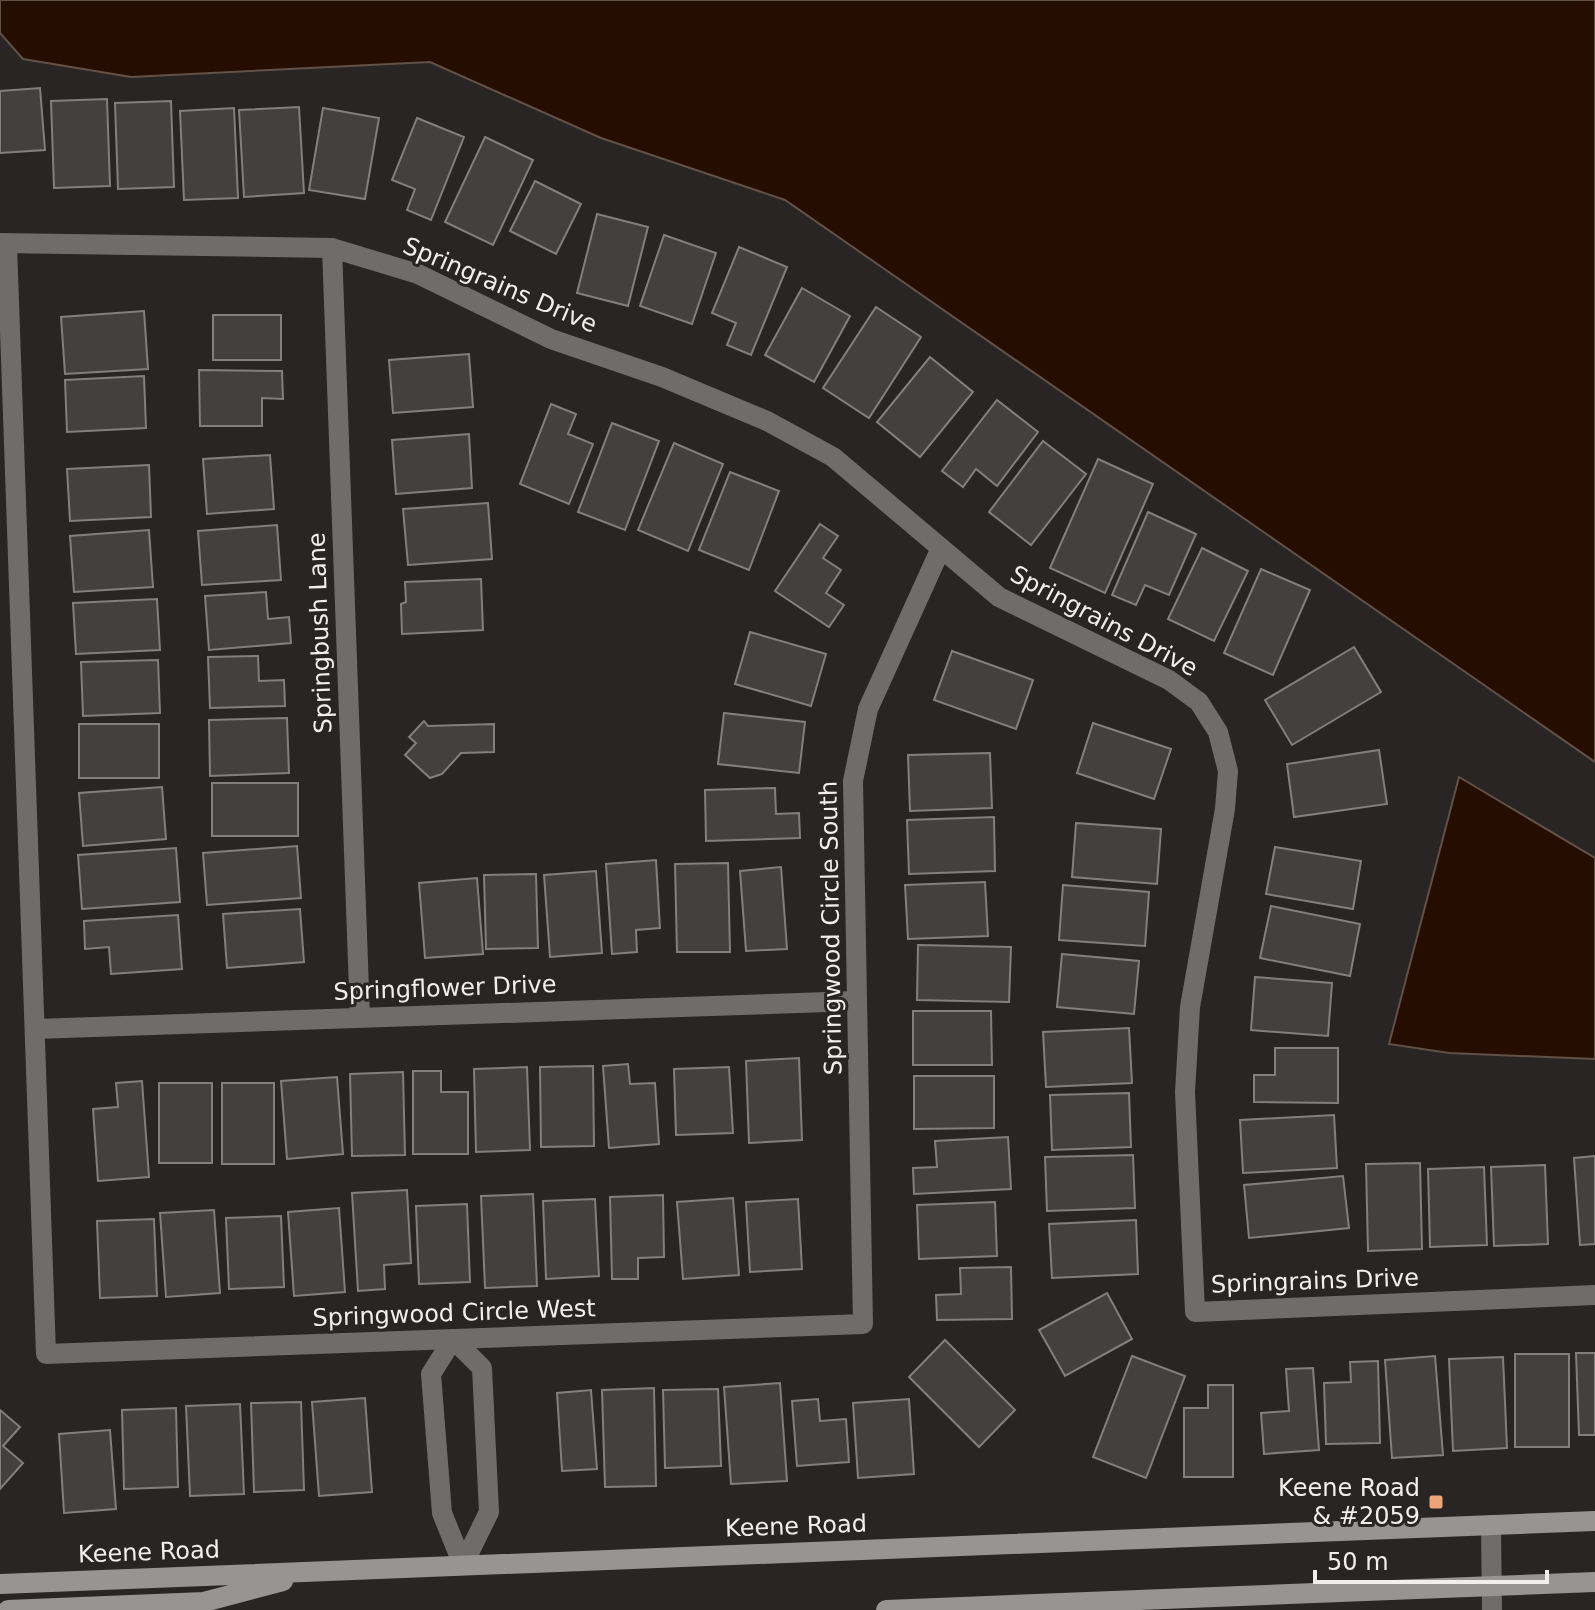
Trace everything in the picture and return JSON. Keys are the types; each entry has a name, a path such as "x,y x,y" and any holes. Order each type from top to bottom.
{"main road":[{"name":"Keene Road","path":"0,1584 1595,1521"},
{"path":"8,1610 204,1602 322,1571"},
{"path":"886,1610 1595,1582"}],"street":[{"name":"Springrains Drive","path":"2,245 332,248 418,274 551,339 662,377 767,421 833,457 999,597 1169,680 1199,702 1218,732 1228,771 1225,809 1190,1007 1185,1092 1195,1312 1595,1295"},
{"path":"2,245 35,1029"},
{"name":"Springbush Lane","path":"332,248 360,1017"},
{"name":"Springwood Circle South","path":"863,1324 853,781 868,709 941,548"},
{"name":"Springflower Drive","path":"35,1029 857,1001"},
{"name":"Springwood Circle West","path":"35,1029 46,1354 863,1324"},
{"path":"453,1339 482,1368 489,1512 463,1565 442,1513 431,1374 453,1339"},
{"path":"1491,1525 1492,1610"}],"shaded area":[{"path":"0,0 1595,0 1595,762 785,200 601,138 430,62 131,77 23,59 0,33"},
{"path":"1459,777 1595,858 1595,1059 1449,1053 1389,1044"}],"building":[{"path":"40,88 45,150 0,153 0,91"},
{"path":"107,99 110,186 54,188 51,101"},
{"path":"171,101 174,187 118,189 115,103"},
{"path":"299,107 304,193 244,197 239,110"},
{"path":"234,108 238,198 184,200 180,111"},
{"path":"323,108 379,118 365,199 309,190"},
{"path":"417,118 464,137 431,220 407,210 415,189 392,180"},
{"path":"485,137 533,160 493,245 445,222"},
{"path":"535,181 581,204 556,254 510,231"},
{"path":"597,214 648,227 628,306 577,293"},
{"path":"664,235 716,253 692,324 640,306"},
{"path":"739,247 787,267 751,355 727,345 736,323 712,313"},
{"path":"802,288 850,316 814,382 765,355"},
{"path":"876,307 921,337 869,418 823,388"},
{"path":"144,311 148,369 65,374 61,317"},
{"path":"213,315 281,315 281,360 213,360"},
{"path":"469,354 473,407 393,413 389,360"},
{"path":"930,357 973,392 920,457 877,422"},
{"path":"199,370 282,371 283,399 262,398 262,426 200,426"},
{"path":"144,376 146,428 67,432 65,380"},
{"path":"997,400 1038,432 997,486 976,469 963,487 942,471"},
{"path":"551,404 576,414 568,434 593,444 569,504 520,484"},
{"path":"612,423 659,441 625,530 578,512"},
{"path":"469,434 472,488 396,494 392,440"},
{"path":"1043,441 1086,474 1031,545 989,512"},
{"path":"674,443 723,464 688,551 638,530"},
{"path":"270,455 274,509 207,514 203,459"},
{"path":"1098,459 1153,484 1105,593 1050,568"},
{"path":"149,465 151,517 70,521 67,469"},
{"path":"730,472 779,491 749,570 699,550"},
{"path":"488,503 492,559 408,565 403,509"},
{"path":"1148,512 1196,534 1169,595 1145,585 1136,605 1112,595"},
{"path":"820,524 838,536 823,558 841,570 826,593 844,605 829,627 775,591"},
{"path":"277,525 281,580 202,585 198,531"},
{"path":"149,530 153,587 74,592 70,536"},
{"path":"1202,548 1248,571 1214,641 1168,619"},
{"path":"1261,569 1310,590 1273,675 1224,653"},
{"path":"481,579 483,630 402,634 401,604 406,602 405,582"},
{"path":"266,592 268,619 289,617 291,643 209,650 205,596"},
{"path":"157,599 160,650 76,654 73,603"},
{"path":"750,632 826,654 811,706 735,684"},
{"path":"1354,647 1381,692 1292,745 1265,700"},
{"path":"952,651 1033,680 1016,729 934,700"},
{"path":"258,656 259,681 284,680 285,706 210,708 208,657"},
{"path":"158,660 160,713 83,716 81,662"},
{"path":"724,713 805,722 799,773 718,764"},
{"path":"287,718 289,773 210,776 209,720"},
{"path":"424,721 428,726 494,724 494,752 461,753 442,774 430,778 405,755 416,743 409,737"},
{"path":"1093,723 1171,749 1154,799 1077,773"},
{"path":"79,724 159,724 159,778 79,778"},
{"path":"1379,750 1387,804 1294,817 1287,764"},
{"path":"990,753 992,808 910,811 908,755"},
{"path":"212,783 298,783 298,836 212,836"},
{"path":"162,787 166,839 83,846 79,793"},
{"path":"775,788 776,814 799,813 800,838 706,841 705,790"},
{"path":"994,817 995,871 909,874 907,820"},
{"path":"1076,823 1161,829 1157,884 1072,877"},
{"path":"297,846 301,898 207,905 203,853"},
{"path":"1275,847 1361,861 1353,909 1266,894"},
{"path":"176,848 180,902 82,909 78,855"},
{"path":"656,860 660,928 636,930 637,952 612,954 606,864"},
{"path":"728,863 730,952 677,952 675,864"},
{"path":"781,867 787,949 746,951 740,871"},
{"path":"596,871 602,953 550,957 544,875"},
{"path":"536,874 538,948 486,949 484,875"},
{"path":"477,878 483,954 425,958 419,883"},
{"path":"985,882 988,936 908,939 905,885"},
{"path":"1063,885 1149,892 1145,946 1059,940"},
{"path":"1271,906 1360,924 1350,976 1260,958"},
{"path":"300,909 304,962 227,968 223,914"},
{"path":"178,915 182,969 111,974 109,947 85,949 84,921"},
{"path":"918,945 1011,947 1009,1002 917,1000"},
{"path":"1062,954 1139,961 1134,1014 1057,1007"},
{"path":"1255,977 1332,983 1328,1036 1251,1030"},
{"path":"913,1011 991,1011 992,1065 913,1065"},
{"path":"1129,1028 1132,1083 1046,1087 1043,1032"},
{"path":"1275,1048 1338,1048 1338,1103 1254,1102 1254,1075 1275,1075"},
{"path":"799,1058 802,1140 749,1143 746,1061"},
{"path":"628,1064 630,1084 655,1083 659,1144 609,1148 603,1066"},
{"path":"593,1066 594,1146 541,1147 540,1067"},
{"path":"527,1067 530,1150 476,1152 474,1069"},
{"path":"729,1067 733,1133 676,1135 674,1069"},
{"path":"413,1071 441,1071 441,1092 468,1092 468,1154 413,1154"},
{"path":"403,1072 405,1155 352,1156 350,1074"},
{"path":"914,1076 994,1076 994,1128 914,1129"},
{"path":"337,1077 343,1154 287,1159 281,1081"},
{"path":"142,1081 149,1177 98,1181 93,1109 118,1107 116,1083"},
{"path":"159,1083 212,1083 212,1163 159,1163"},
{"path":"222,1083 274,1083 274,1164 222,1164"},
{"path":"1129,1093 1131,1147 1052,1150 1050,1095"},
{"path":"1334,1115 1337,1168 1243,1173 1240,1120"},
{"path":"1008,1137 1011,1189 914,1194 913,1168 937,1167 935,1141"},
{"path":"1133,1155 1135,1208 1047,1211 1045,1157"},
{"path":"1595,1156 1595,1244 1580,1245 1574,1158"},
{"path":"1420,1163 1422,1249 1368,1251 1366,1164"},
{"path":"1545,1165 1548,1244 1494,1246 1491,1167"},
{"path":"1484,1167 1487,1245 1430,1247 1428,1169"},
{"path":"1343,1176 1349,1228 1249,1238 1244,1185"},
{"path":"407,1190 411,1263 384,1265 385,1289 358,1291 352,1193"},
{"path":"533,1194 537,1286 485,1288 481,1196"},
{"path":"663,1195 664,1257 638,1258 638,1279 612,1279 610,1197"},
{"path":"733,1198 739,1275 683,1279 677,1202"},
{"path":"595,1199 599,1276 546,1279 543,1201"},
{"path":"798,1199 802,1269 750,1272 746,1202"},
{"path":"995,1202 997,1256 919,1259 917,1205"},
{"path":"467,1204 470,1282 419,1284 416,1206"},
{"path":"339,1208 345,1292 294,1296 288,1212"},
{"path":"214,1210 220,1293 166,1297 160,1213"},
{"path":"281,1216 284,1287 229,1289 226,1218"},
{"path":"154,1219 157,1296 100,1298 97,1221"},
{"path":"1136,1220 1138,1274 1052,1278 1049,1224"},
{"path":"1011,1267 1012,1319 937,1320 936,1295 961,1294 960,1268"},
{"path":"1107,1293 1132,1339 1065,1376 1039,1330"},
{"path":"945,1340 1015,1410 979,1447 909,1377"},
{"path":"1576,1353 1595,1353 1595,1435 1579,1435"},
{"path":"1515,1354 1569,1354 1569,1447 1515,1447"},
{"path":"1132,1356 1185,1376 1146,1478 1093,1457"},
{"path":"1435,1356 1443,1455 1392,1458 1385,1360"},
{"path":"1503,1357 1507,1448 1453,1451 1449,1359"},
{"path":"1378,1361 1380,1443 1326,1444 1324,1383 1351,1382 1350,1362"},
{"path":"1313,1368 1319,1450 1264,1454 1261,1413 1289,1411 1286,1369"},
{"path":"780,1383 787,1481 731,1484 724,1387"},
{"path":"1208,1385 1233,1385 1233,1477 1184,1477 1184,1408 1208,1408"},
{"path":"654,1388 656,1486 605,1487 602,1390"},
{"path":"718,1389 721,1466 665,1468 663,1390"},
{"path":"591,1390 597,1469 562,1471 557,1393"},
{"path":"365,1398 372,1492 319,1496 312,1402"},
{"path":"818,1399 820,1421 846,1419 849,1462 797,1466 792,1401"},
{"path":"909,1399 914,1474 858,1478 853,1403"},
{"path":"301,1402 304,1490 254,1492 251,1403"},
{"path":"240,1404 244,1494 190,1496 186,1406"},
{"path":"176,1408 178,1487 124,1489 122,1410"},
{"path":"0,1410 20,1427 3,1446 23,1463 0,1489"},
{"path":"110,1430 116,1509 64,1513 59,1434"}],"place":[{"name":"Keene Road & #2059","path":"1436,1502"}]}
